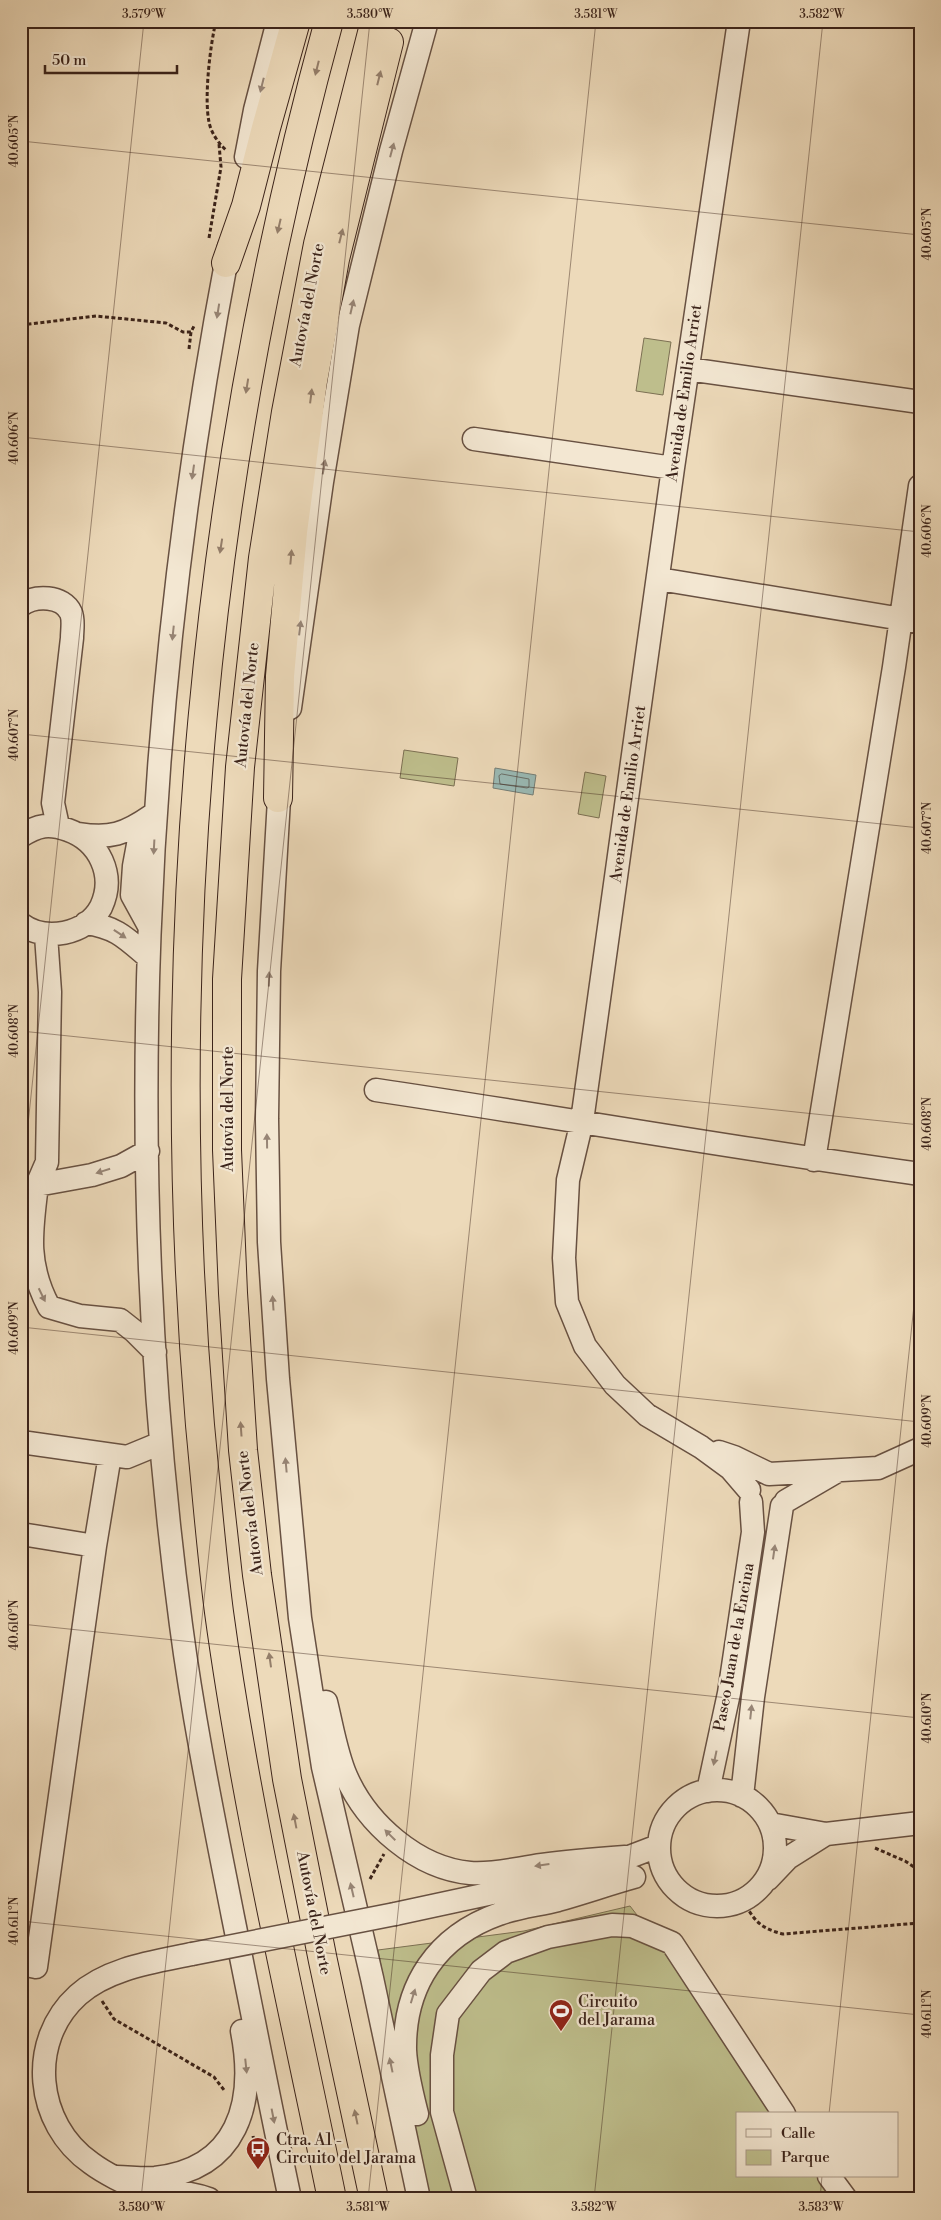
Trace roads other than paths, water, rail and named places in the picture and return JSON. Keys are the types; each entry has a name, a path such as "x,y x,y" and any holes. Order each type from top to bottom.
{"highway":[{"path":"217,254 246,206 296,21"},
{"path":"329,21 289,179 270,266 252,356 220,552 207,658 192,842 186,984 185,1125 189,1259 196,1375 218,1608 255,1835 332,2199"},
{"name":"Autovía del Norte","path":"374,2199 323,1961 287,1779 242,1450 227,1150 227,979 240,767 263,558 286,412 318,244 375,21"},
{"path":"278,798 281,666 293,532 313,381 335,259 394,21"}],"street":[{"path":"278,21 244,166 217,254 168,680 149,818 148,1151 156,1352 162,1443 180,1622 202,1759 290,2199"},
{"path":"419,2199 372,1978 323,1767 300,1618 278,1379 269,1242 267,1128 269,971 278,798 302,608 348,325 391,152 427,21"},
{"name":"Avenida de Emilio Arriet","path":"739,21 673,468 582,1121 568,1180 564,1258 567,1302 585,1346 615,1385 647,1415 701,1446 731,1469 750,1496"},
{"path":"688,369 920,402"},
{"path":"474,439 673,468"},
{"path":"814,1160 910,620 920,486"},
{"path":"659,579 910,620"},
{"path":"21,605 29,600 50,598 66,606 72,615 72,638 53,803 58,826"},
{"path":"21,836 35,826 58,826 79,834 100,837 118,835 149,818"},
{"path":"21,924 28,929 46,935 67,933 86,923 100,907 106,886 104,864 94,846 79,834"},
{"path":"86,923 104,926 119,932 148,957"},
{"path":"46,935 50,992 47,1162 37,1185 32,1223 33,1267 39,1290 49,1307 80,1316 120,1320 156,1352"},
{"path":"376,1090 582,1121 814,1160 920,1174"},
{"path":"37,1185 92,1175 121,1166 148,1151"},
{"path":"21,1442 127,1457 162,1443"},
{"path":"701,1446 734,1456 769,1474 775,1475 785,1483 787,1495 784,1504"},
{"path":"837,1471 771,1512 758,1510 750,1496 752,1482 757,1477 769,1474 878,1468 920,1449"},
{"path":"21,1964 36,1967 110,1455"},
{"name":"Paseo Juan de la Encina","path":"708,1790 728,1693 753,1532 750,1496"},
{"name":"Paseo Juan de la Encina","path":"742,1796 753,1697 784,1504"},
{"path":"290,1514 313,1644 346,1776 366,1808 394,1839 414,1854 440,1866 470,1873 569,1862 630,1867 669,1882"},
{"path":"21,1534 96,1546"},
{"path":"117,2177 153,2178 173,2175 210,2160 228,2142 242,2112 247,2076 244,2041 202,1821 202,1759"},
{"path":"765,1881 773,1863 775,1844 770,1824 763,1813 742,1796 725,1791 708,1790 689,1797 673,1809 662,1827 658,1846 660,1865 669,1882 680,1894 695,1902 711,1906 727,1906 743,1900 755,1892 788,1858 826,1834"},
{"path":"770,1824 826,1834 920,1823"},
{"path":"434,2199 405,2051 408,2012 418,1981 434,1955 469,1927 500,1913 560,1899 630,1867 658,1846"},
{"path":"209,2199 197,2194 143,2190 91,2164 71,2146 48,2105 43,2077 44,2056 51,2031 64,2010 79,1994 104,1978 140,1965 395,1914 590,1872 630,1867"},
{"path":"466,2199 442,2112 442,2055 448,2014 481,1971 506,1952 548,1937 612,1925 632,1926 672,1943 783,2112"},
{"path":"830,2178 846,2199"}],"water":[{"path":"495,768 536,775 533,795 493,788"}],"place":[{"name":"Circuito del Jarama","path":"561,2032"},
{"name":"Ctra. A1 - Circuito del Jarama","path":"258,2170"}]}
